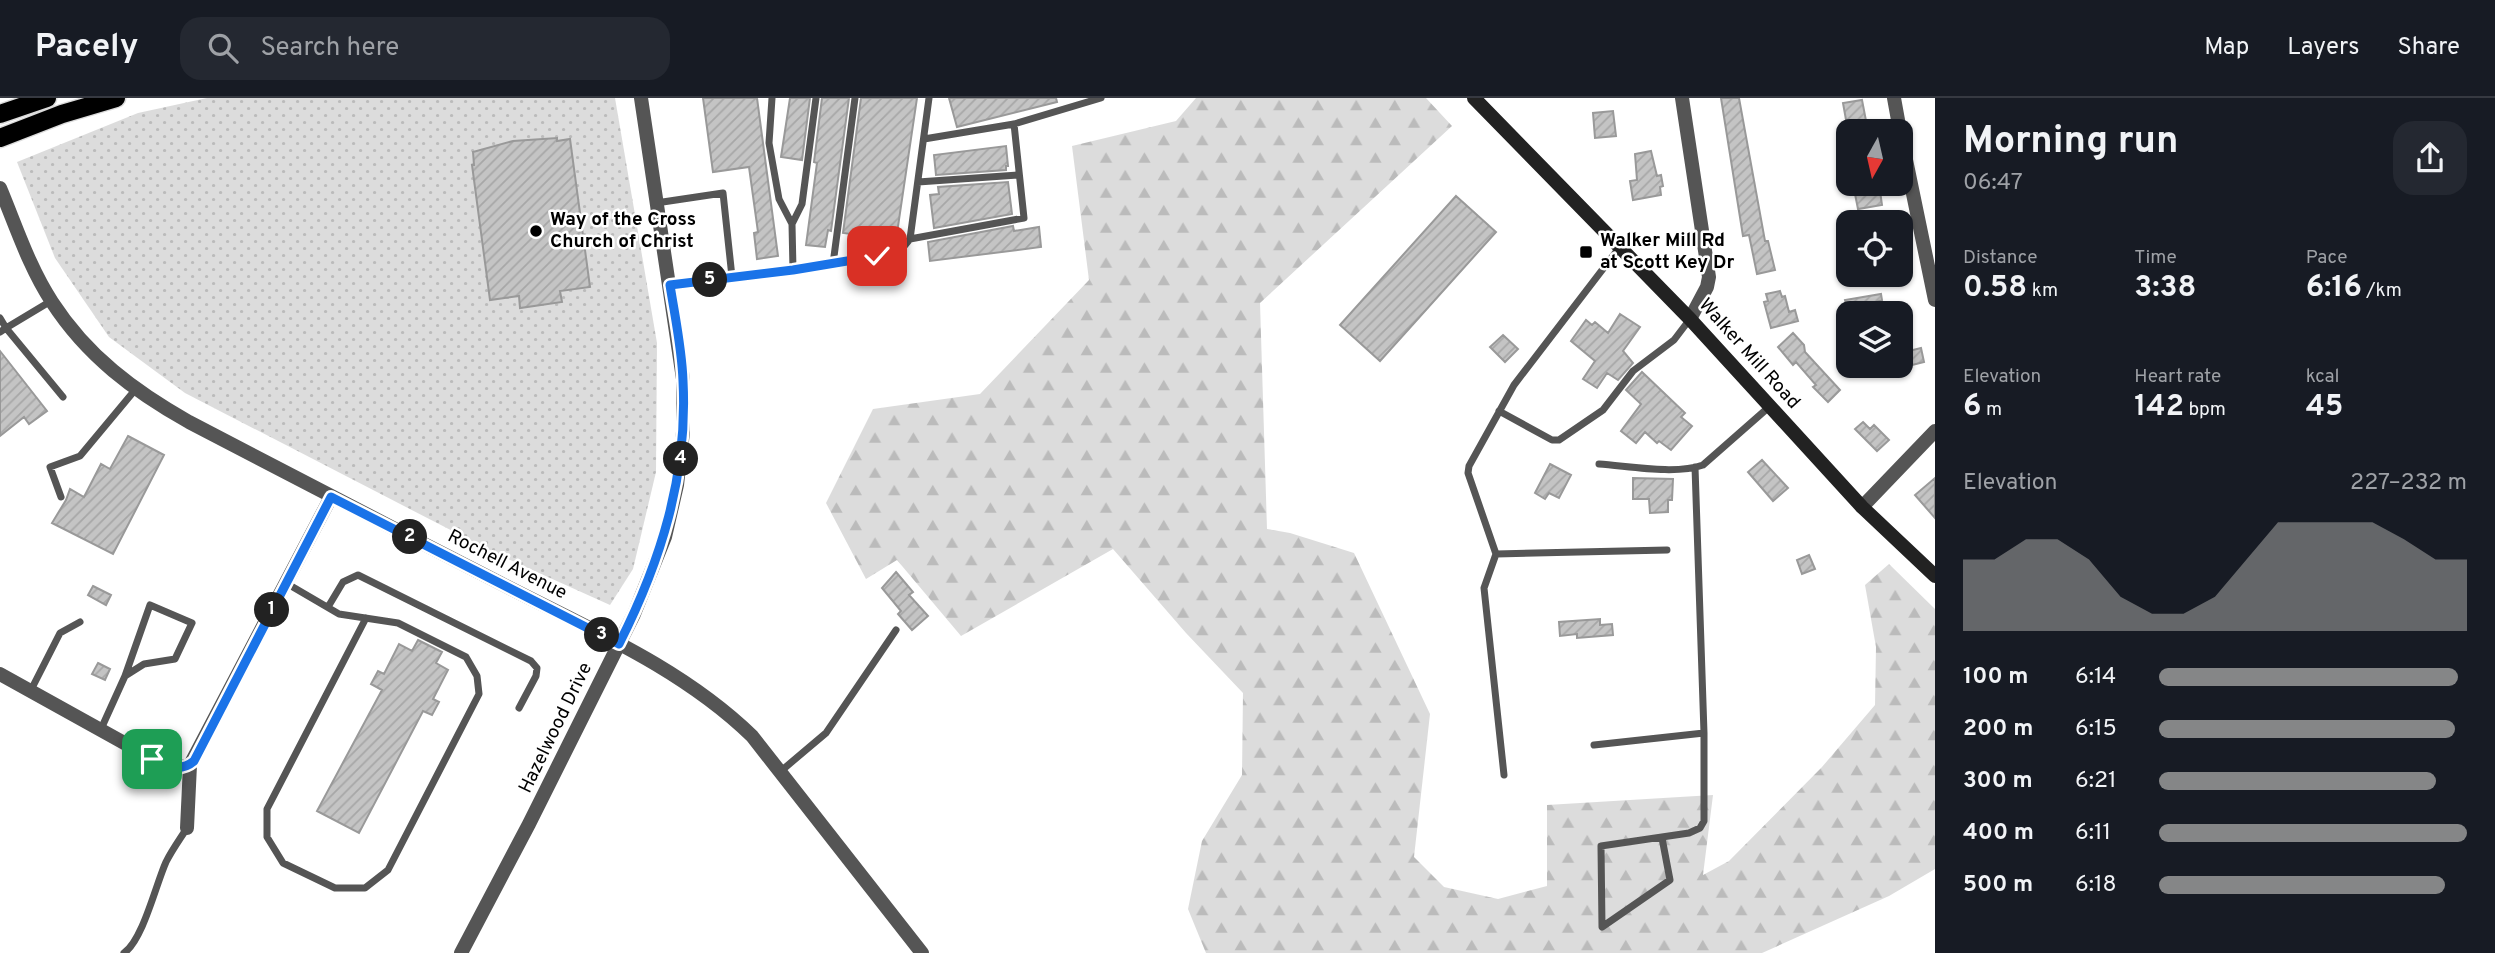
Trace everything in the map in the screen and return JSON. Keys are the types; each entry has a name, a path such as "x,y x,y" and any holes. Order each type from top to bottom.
{"main road":[{"path":"0,114 47,98"},
{"path":"0,138 62,114 117,98"}],"street":[{"name":"Hazelwood Drive","path":"461,953 529,824 638,605 665,537 679,472 683,432 683,379 641,98"},
{"name":"Walker Mill Road","path":"1474,98 1690,319 1862,507 1935,576"},
{"path":"1682,98 1709,277 1707,287 1690,319"},
{"path":"1894,98 1898,119"},
{"name":"Rochell Avenue","path":"0,188 32,266 51,301 91,352 135,390 189,422 331,497 619,644 659,666 727,712 781,771 922,953"},
{"path":"1913,194 1935,300"},
{"path":"1862,507 1935,431"},
{"path":"187,828 190,765 331,497"},
{"path":"0,674 164,765 175,768 190,765"}],"lane":[{"path":"772,98 769,143 779,199 792,225 793,270"},
{"path":"792,225 802,204 816,98"},
{"path":"832,264 855,98"},
{"path":"670,285 793,270 901,250 910,239 929,98"},
{"path":"924,139 1014,124 1101,98"},
{"path":"910,239 1024,218 1014,124"},
{"path":"918,182 1019,175"},
{"path":"656,202 723,193 732,277"},
{"path":"1504,775 1484,588 1496,554 1468,473 1469,466 1514,385 1619,248"},
{"path":"3,330 51,301"},
{"path":"0,318 3,330 63,397"},
{"path":"1499,411 1552,440 1559,440 1603,410 1633,370 1674,341 1690,319"},
{"path":"61,497 50,467 80,456 135,390"},
{"path":"1599,464 1681,469 1695,467 1703,464 1769,407"},
{"path":"1662,838 1670,880 1602,927 1601,846 1689,833 1700,828 1704,821 1704,733 1695,467"},
{"path":"1496,554 1667,550"},
{"path":"328,607 344,582 358,575 531,661 537,668 536,676 519,708"},
{"path":"286,583 339,614 366,618 398,623 466,657 477,676 479,694 387,870 366,888 335,888 283,863 267,837 267,809 366,618"},
{"path":"100,730 125,676 150,605 192,623 175,659 144,664 125,676"},
{"path":"30,691 60,633 80,622"},
{"path":"781,771 826,733 896,630"},
{"path":"1594,745 1704,733"},
{"path":"124,953 129,949 144,921 167,860 187,828"}],"green space":[{"path":"207,98 615,98 657,343 656,472 633,569 610,605 499,555 185,393 109,337 55,258 17,162 138,113"},
{"path":"1196,98 1426,98 1452,126 1260,303 1267,529 1290,533 1354,553 1430,714 1414,857 1444,887 1498,899 1547,886 1547,805 1713,795 1703,875 1729,861 1822,767 1875,705 1876,647 1865,585 1889,564 1935,609 1935,869 1889,896 1762,953 1206,953 1188,909 1202,841 1242,775 1243,693 1186,633 1113,549 961,636 897,560 866,579 826,503 873,409 980,394 1089,280 1072,146 1176,121"}],"building":[{"path":"703,98 757,98 778,256 757,259 754,233 758,232 749,167 713,172"},
{"path":"790,98 810,98 802,160 781,157"},
{"path":"822,98 849,98 831,231 828,230 825,247 806,245"},
{"path":"861,98 917,98 896,240 843,233"},
{"path":"949,98 1056,98 1057,102 957,127"},
{"path":"1721,98 1739,98 1765,241 1768,241 1775,270 1757,274 1749,235 1743,236"},
{"path":"1862,100 1866,119 1846,119 1843,103"},
{"path":"1613,111 1616,136 1595,138 1593,113"},
{"path":"557,138 557,141 570,139 590,287 560,291 562,302 520,308 519,296 490,300 472,165 473,152 513,141"},
{"path":"1006,146 1006,170 936,175 934,155"},
{"path":"1651,151 1657,176 1661,175 1661,195 1633,200 1630,181 1637,180 1635,154"},
{"path":"1008,182 1012,214 934,228 930,195 939,194 938,187"},
{"path":"1456,196 1496,232 1380,361 1340,325"},
{"path":"1855,196 1881,196 1882,205 1858,209"},
{"path":"1013,226 1014,231 1039,227 1041,247 930,261 928,242"},
{"path":"1780,291 1782,297 1785,296 1789,312 1795,310 1798,321 1771,328 1764,302 1768,301 1766,294"},
{"path":"1881,294 1882,300 1845,301"},
{"path":"1620,314 1640,327 1623,351 1633,363 1618,380 1607,373 1597,388 1583,379 1595,361 1571,341 1586,320 1592,325 1595,322 1608,333"},
{"path":"1793,333 1804,345 1805,352 1840,390 1828,402 1813,387 1816,385 1796,362 1793,365 1778,347"},
{"path":"1503,335 1518,349 1505,362 1490,347"},
{"path":"1921,348 1924,362 1913,365 1913,350"},
{"path":"0,351 47,411 29,424 24,417 0,436"},
{"path":"1642,372 1685,413 1681,417 1692,426 1671,450 1659,441 1657,443 1645,432 1636,443 1621,431 1641,404 1626,390"},
{"path":"1863,422 1870,429 1874,425 1889,440 1877,451 1855,429"},
{"path":"128,436 164,455 113,554 52,523 70,489 84,497 101,464 110,469"},
{"path":"1762,460 1788,488 1773,501 1748,472"},
{"path":"1550,464 1571,475 1559,498 1549,493 1545,499 1535,493"},
{"path":"1633,478 1673,479 1672,500 1668,500 1668,512 1650,513 1649,499 1633,499"},
{"path":"1935,478 1935,518 1915,495"},
{"path":"1809,555 1815,569 1802,574 1797,560"},
{"path":"896,572 913,592 909,595 928,616 912,630 882,588"},
{"path":"93,586 111,595 106,605 88,595"},
{"path":"1600,619 1600,625 1612,624 1613,635 1577,638 1577,634 1560,636 1559,622"},
{"path":"418,640 442,652 436,663 448,670 433,699 439,702 432,715 423,711 359,833 317,811 382,690 371,684 378,671 384,674 399,644 412,651"},
{"path":"98,663 110,669 105,680 92,674"}],"place":[{"name":"Way of the Cross Church of Christ","path":"536,231"},
{"name":"Walker Mill Rd at Scott Key Dr","path":"1586,252"}],"route":[{"path":"152,759 175,768 182,768 194,761 331,497 619,644 646,587 665,537 681,458 683,379 670,285 793,270 877,256"}]}
